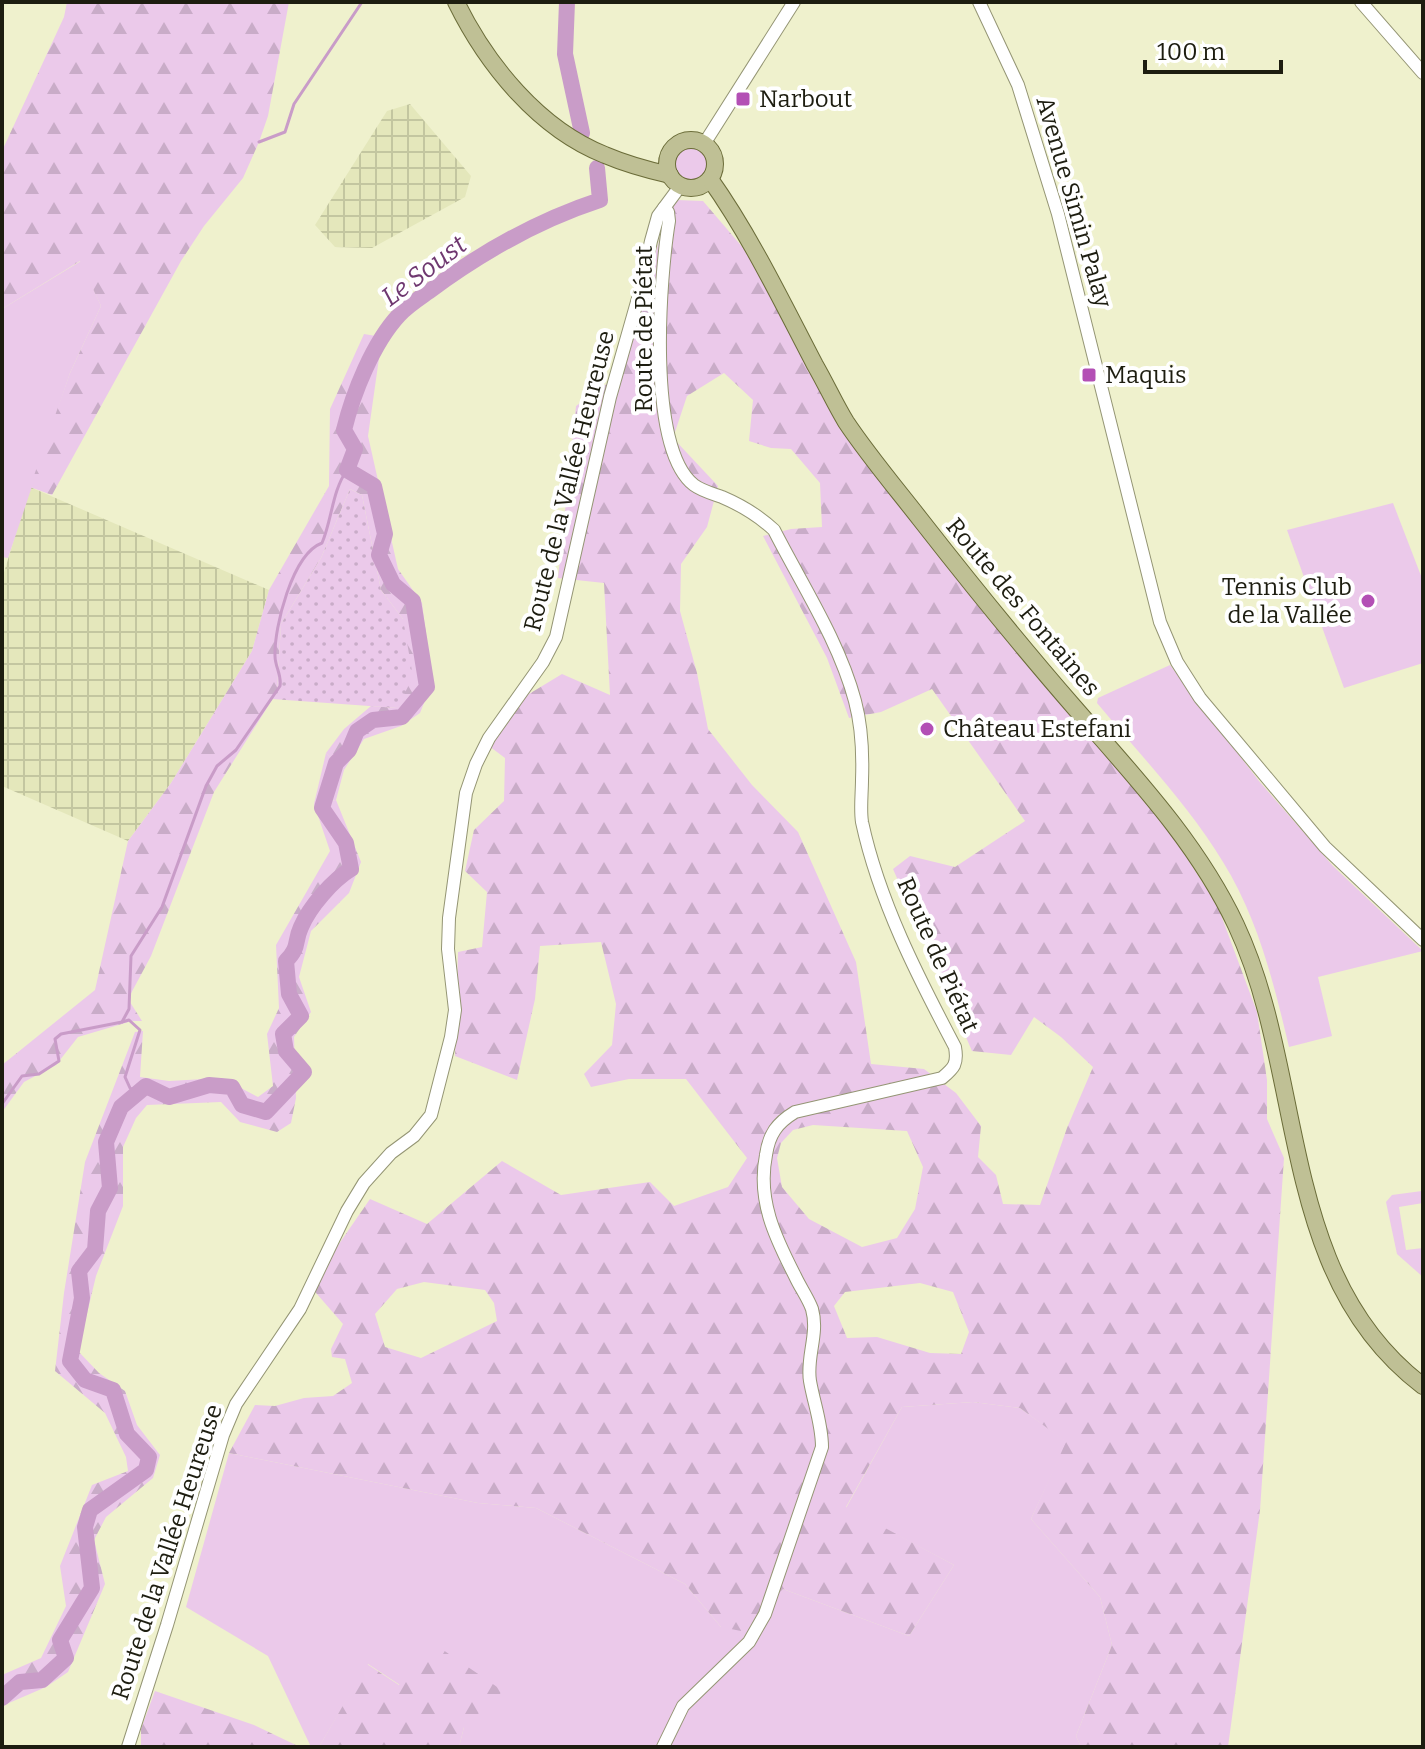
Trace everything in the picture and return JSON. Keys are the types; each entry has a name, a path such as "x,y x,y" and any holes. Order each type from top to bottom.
{"main road":[{"path":"456,2 486,53 527,102 584,145 676,180 705,182 714,160 704,144 687,140 675,146 669,156 668,169 676,180"},
{"path":"622,161 653,161 669,156"},
{"name":"Route des Fontaines","path":"705,182 743,229 846,421 997,618 1165,811 1214,885 1236,925 1272,1029 1318,1236 1339,1286 1377,1342 1423,1386"}],"street":[{"path":"704,144 794,2"},
{"name":"Avenue Simin Palay","path":"979,2 1018,85 1058,214 1160,622 1177,662 1200,698 1325,847 1423,940"},
{"path":"1361,2 1423,73"},
{"name":"Route de la Vallée Heureuse","path":"128,1747 223,1435 236,1404 300,1309 347,1211 364,1183 391,1153 414,1136 431,1115 455,1010 448,949 449,918 466,793 489,738 543,662 556,637 616,371 639,295 651,241 676,180"},
{"name":"Route de Piétat","path":"663,1747 683,1706 749,1642 765,1614 822,1447 822,1428 809,1378 816,1332 811,1308 776,1241 762,1195 768,1141 779,1122 795,1112 942,1078 954,1068 957,1059 955,1047 912,963 869,848 861,819 862,740 855,701 841,661 774,530 750,510 694,485 682,470 670,444 661,391 662,280 669,221 664,208"}],"shaded area":[{"path":"410,104 471,176 465,197 372,248 335,247 315,225 387,111"},
{"path":"30,487 269,590 252,651 171,783 128,841 2,786 2,579"}],"green space":[{"path":"67,2 289,2 268,116 243,178 204,226 181,261 52,495 30,487 70,373 101,306 80,261 2,309 2,151 64,17"},
{"path":"691,148 702,153 707,164 702,175 691,180 680,175 675,164 680,153"},
{"path":"677,200 703,201 750,256 839,427 983,612 1161,817 1218,907 1257,1012 1267,1080 1267,1119 1284,1158 1260,1510 1228,1747 1081,1747 1076,1736 1112,1645 1100,1597 1031,1519 1066,1442 1020,1408 973,1402 902,1407 846,1507 954,1565 909,1636 783,1589 741,1631 721,1627 685,1584 536,1508 478,1503 229,1453 255,1405 275,1406 304,1398 333,1396 352,1383 345,1359 332,1357 331,1349 343,1324 310,1286 370,1199 427,1224 502,1161 561,1195 650,1182 674,1206 728,1187 747,1158 686,1079 629,1079 591,1087 584,1074 612,1045 616,1004 601,942 540,946 535,999 517,1080 455,1056 458,952 482,947 487,892 465,871 474,830 504,801 505,758 489,746 524,697 562,674 610,695 604,583 558,578 576,406 619,375 666,218","holes":["724,373 753,400 749,441 771,448 791,449 820,483 822,527 791,529 763,536 827,658 849,718 881,712 932,689 1025,821 955,867 910,856 893,869 972,1051 1011,1055 1034,1017 1093,1067 1067,1128 1040,1205 1003,1204 996,1175 978,1157 981,1126 956,1093 924,1069 871,1064 856,962 798,832 752,785 708,729 680,611 681,564 707,527 718,486 673,438 687,396","813,1125 907,1131 923,1167 915,1209 897,1238 862,1247 809,1219 782,1187 777,1158 781,1143 793,1130","424,1282 485,1290 494,1303 497,1321 421,1358 385,1347 375,1314 397,1289","920,1283 953,1292 969,1332 961,1354 930,1353 877,1337 847,1338 834,1306 845,1292"]},
{"path":"81,261 101,306 70,373 8,558 2,557 2,309"},
{"path":"364,334 382,337 368,436 398,569 422,603 432,683 420,713 401,726 364,739 344,770 326,753 344,729 371,706 397,708 403,619 381,590 362,495 350,489 321,558 281,624 277,692 214,792 151,956 128,999 142,1021 132,1021 78,1037 56,1065 24,1082 2,1112 2,1065 95,990 128,841 171,783 252,651 269,590 329,486 330,409"},
{"path":"350,489 362,495 381,590 403,619 413,677 397,708 272,699 277,692 281,624 321,558"},
{"name":"Tennis Club de la Vallée","path":"1393,503 1423,581 1423,663 1344,688 1287,530"},
{"path":"1170,665 1259,781 1333,866 1423,951 1318,977 1332,1036 1289,1047 1264,952 1235,883 1195,820 1097,703 1098,698"},
{"path":"326,753 344,770 336,800 314,804"},
{"path":"336,800 361,862 349,893 311,931 299,977 311,1012 294,1037 296,1098 291,1123 277,1132 240,1122 221,1102 147,1105 136,1118 123,1147 123,1206 96,1276 78,1351 99,1373 125,1391 137,1425 160,1455 153,1478 106,1517 94,1540 105,1584 68,1672 46,1687 2,1706 2,1675 41,1658 66,1606 60,1566 92,1485 128,1471 126,1457 105,1413 55,1371 85,1162 135,1032 143,1031 140,1077 169,1081 222,1078 258,1097 273,1086 267,1034 279,1008 276,945 330,851 314,804"},
{"path":"1422,1191 1423,1203 1399,1207 1406,1250 1423,1248 1423,1277 1397,1254 1386,1202 1392,1195"},
{"path":"973,1402 1020,1408 1067,1442 1031,1519 1100,1597 1112,1645 1076,1736 1081,1747 459,1747 464,1727 368,1664 319,1747 311,1747 268,1656 186,1607 229,1453 478,1503 536,1508 685,1584 721,1627 783,1589 909,1636 954,1565 846,1508 902,1407"},
{"path":"430,1641 503,1691 464,1727 459,1747 319,1747 367,1664 399,1685"},
{"path":"155,1691 254,1725 300,1747 141,1747 141,1729"}],"waterway":[{"path":"259,142 285,132 294,104 362,2"},
{"name":"Le Soust","path":"567,2 565,54 582,133"},
{"name":"Le Soust","path":"2,1698 20,1682 42,1680 66,1658 60,1640 92,1588 85,1527 90,1510 146,1470 149,1457 127,1434 113,1390 85,1380 70,1361 82,1298 79,1271 95,1250 98,1211 110,1188 106,1142 121,1107 146,1086 169,1097 209,1085 232,1087 242,1105 266,1112 304,1072 286,1051 283,1034 301,1016 289,994 286,961 316,902 351,869 346,843 322,808 336,763 349,750 357,731 373,720 402,717 427,687 413,601 393,584 379,555 385,534 374,486 347,470 355,449 344,430 353,400 373,354 399,315 468,264 510,239 600,200 597,168"},
{"path":"2,1104 22,1076 39,1074 59,1061 55,1039 61,1034 122,1022 129,1009 131,956 162,907 206,786 217,766 236,750 280,686 275,660 276,644 287,593 302,561 322,543 338,487 347,470"},
{"path":"122,1022 129,1020 140,1030 125,1077 130,1088 138,1094"}],"place":[{"name":"Narbout","path":"743,99"},
{"name":"Maquis","path":"1089,375"},
{"name":"Tennis Club de la Vallée","path":"1368,601"},
{"name":"Château Estefani","path":"927,729"}]}
